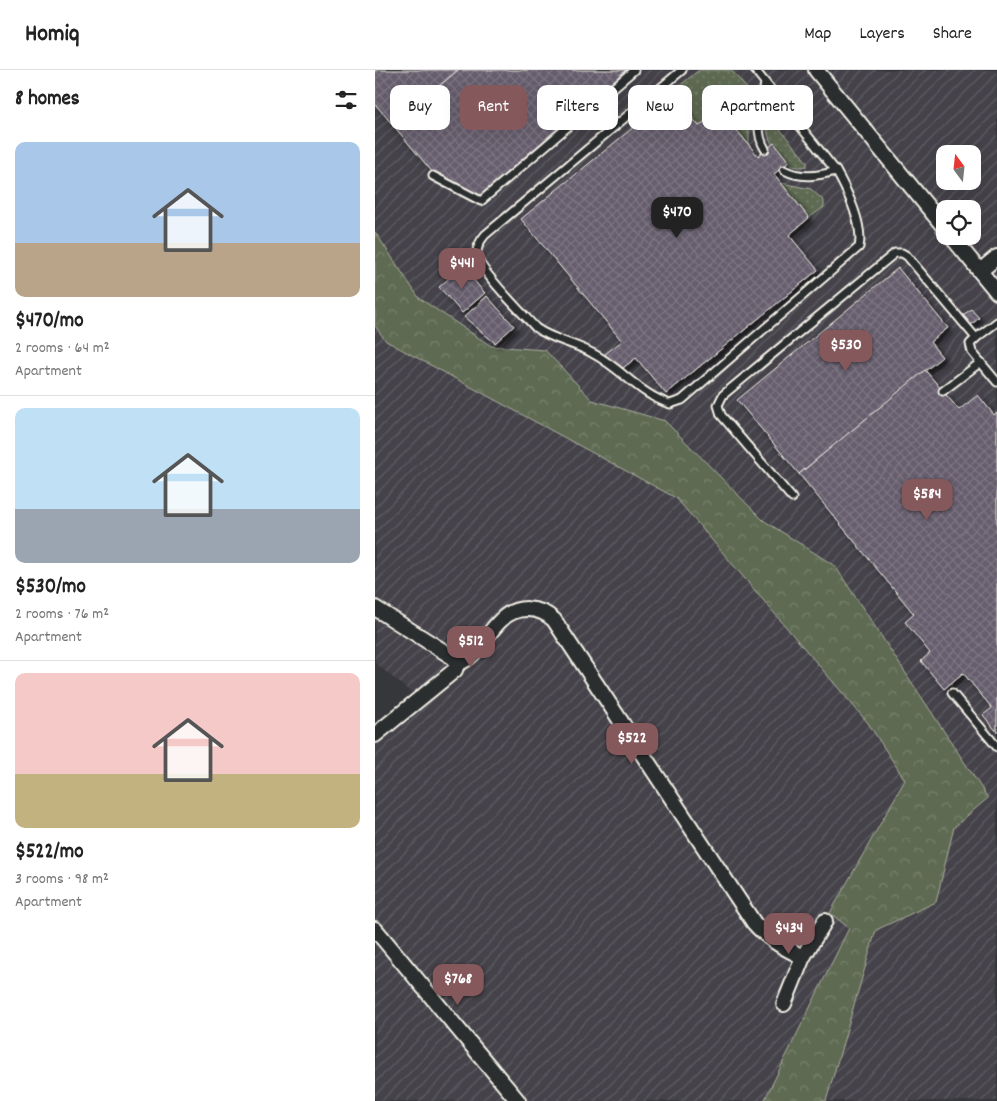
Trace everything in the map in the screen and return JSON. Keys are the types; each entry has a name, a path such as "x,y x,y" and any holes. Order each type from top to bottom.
{"street":[{"path":"816,70 936,217"},
{"path":"958,245 997,292"},
{"path":"980,271 997,257"},
{"path":"375,608 454,658 457,664 455,670 375,735"},
{"path":"457,664 464,662 474,654 497,624 509,614 527,609 542,611 549,615 754,923 763,934 803,957"},
{"path":"784,1004 803,957 825,921"},
{"path":"375,929 518,1101"}],"lane":[{"path":"433,176 481,201 633,70"},
{"path":"682,70 485,235 477,249 477,256 484,270 536,328 545,334 597,356 638,386 665,403 670,404 677,403 859,247 861,240 857,220 836,171 755,70"},
{"path":"765,83 759,128 761,143 765,149"},
{"path":"783,170 800,176 836,171"},
{"path":"792,498 721,415 718,405 723,395 895,253 902,253 907,256 976,338"},
{"path":"997,322 970,344 971,348 997,382"},
{"path":"943,392 981,362"},
{"path":"952,693 997,747"}],"shaded area":[{"path":"375,70 997,70 997,1101 375,1101 375,724 413,694 375,663"}],"green space":[{"path":"699,70 731,70 744,85 702,85 702,124 699,126 692,118 692,85 680,85"},
{"path":"737,130 749,130 749,145"},
{"path":"768,130 780,130 807,162 807,166 793,166 787,162 773,146"},
{"path":"781,183 811,189 824,201 824,207 809,218"},
{"path":"375,232 419,298 491,346 545,350 592,400 665,421 763,520 835,566 988,798 954,827 936,902 876,930 826,1101 764,1101 849,928 830,913 905,780 868,723 676,498 386,341 375,326"}],"building":[{"path":"375,70 458,70 440,85 390,85 390,122 375,104"},
{"path":"458,70 630,70 612,85 537,85 537,130 559,130 480,196 434,174 397,130 450,130 450,85 440,85"},
{"path":"692,118 699,126 702,124 702,130 737,130 758,156 774,143 789,162 774,174 809,218 789,235 818,270 666,394 636,358 619,371 605,354 622,341 521,219 630,130 692,130"},
{"path":"462,267 485,293 462,313 439,287"},
{"path":"898,268 948,328 930,342 942,357 799,474 737,400"},
{"path":"487,296 514,326 495,343 464,317"},
{"path":"971,309 979,318 970,326 962,316"},
{"path":"925,370 959,410 978,395 994,415 997,413 997,732 983,715 992,708 963,673 944,689 921,661 930,653 905,622 914,614 799,474"}]}
